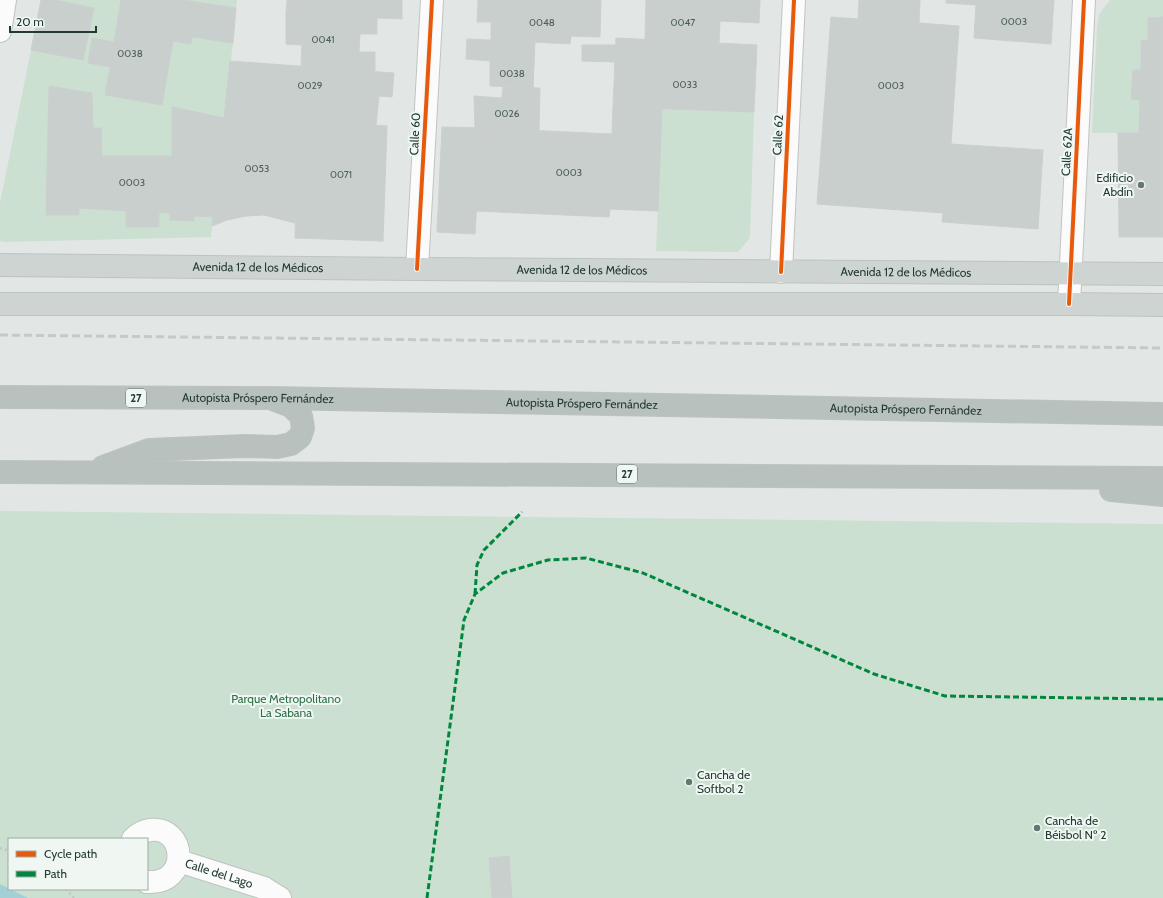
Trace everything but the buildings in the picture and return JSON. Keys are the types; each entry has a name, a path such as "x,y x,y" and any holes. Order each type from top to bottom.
{"highway":[{"name":"Autopista Próspero Fernández","path":"0,397 271,398 1163,414"},
{"path":"91,472 149,450 244,446 277,447 291,444 300,437 303,428 301,416 291,406 271,398"},
{"name":"27","path":"0,472 1163,478"},
{"path":"950,476 1163,495"}],"main road":[{"name":"Avenida 12 de los Médicos","path":"0,265 1163,274"},
{"path":"0,304 1163,305"}],"street":[{"path":"0,31 5,0"},
{"name":"Calle 60","path":"417,269 432,0"},
{"name":"Calle 62","path":"781,272 794,0"},
{"name":"Calle 62A","path":"1069,304 1084,0"},
{"name":"Calle del Lago","path":"134,838 144,831 153,830 162,832 170,836 176,843 179,852 179,861 173,872 164,880 148,882"},
{"name":"Calle del Lago","path":"179,861 267,895"}],"path":[{"path":"67,890 74,898"}],"green space":[{"path":"56,0 121,0 114,42 92,38 88,62 110,67 105,95 161,105 173,41 191,44 192,37 233,43 224,118 172,108 172,156 102,156 101,128 93,128 92,93 49,86 46,215 79,208 126,211 126,227 159,227 159,213 170,213 170,220 193,221 194,216 213,217 211,237 0,241 0,203 31,50 83,59 94,8"},
{"path":"184,0 237,0 236,8"},
{"path":"1110,0 1163,0 1163,17 1148,18 1148,41 1141,41 1141,70 1133,70 1131,99 1140,100 1139,133 1092,133 1097,28 1099,14"},
{"path":"662,109 754,112 750,238 738,252 656,251"},
{"name":"Parque Metropolitano La Sabana","path":"0,511 1163,524 1163,898 0,898"}],"water":[{"path":"0,884 8,888 8,890 12,890 28,898 0,898"}],"railway":[{"path":"0,335 1163,348"}],"marked path":[{"path":"475,594 477,565 484,550 522,512"},
{"path":"427,898 464,620 475,594 503,573 548,560 586,558 643,573 874,674 945,696 1163,699"}],"cycle path":[{"path":"417,269 432,0"},
{"path":"781,272 794,0"},
{"path":"1069,304 1084,0"}],"place":[{"name":"Edificio Abdín","path":"1141,185"},
{"name":"Cancha de Softbol 2","path":"689,782"},
{"name":"Cancha de Béisbol Nº 2","path":"1037,828"}]}
